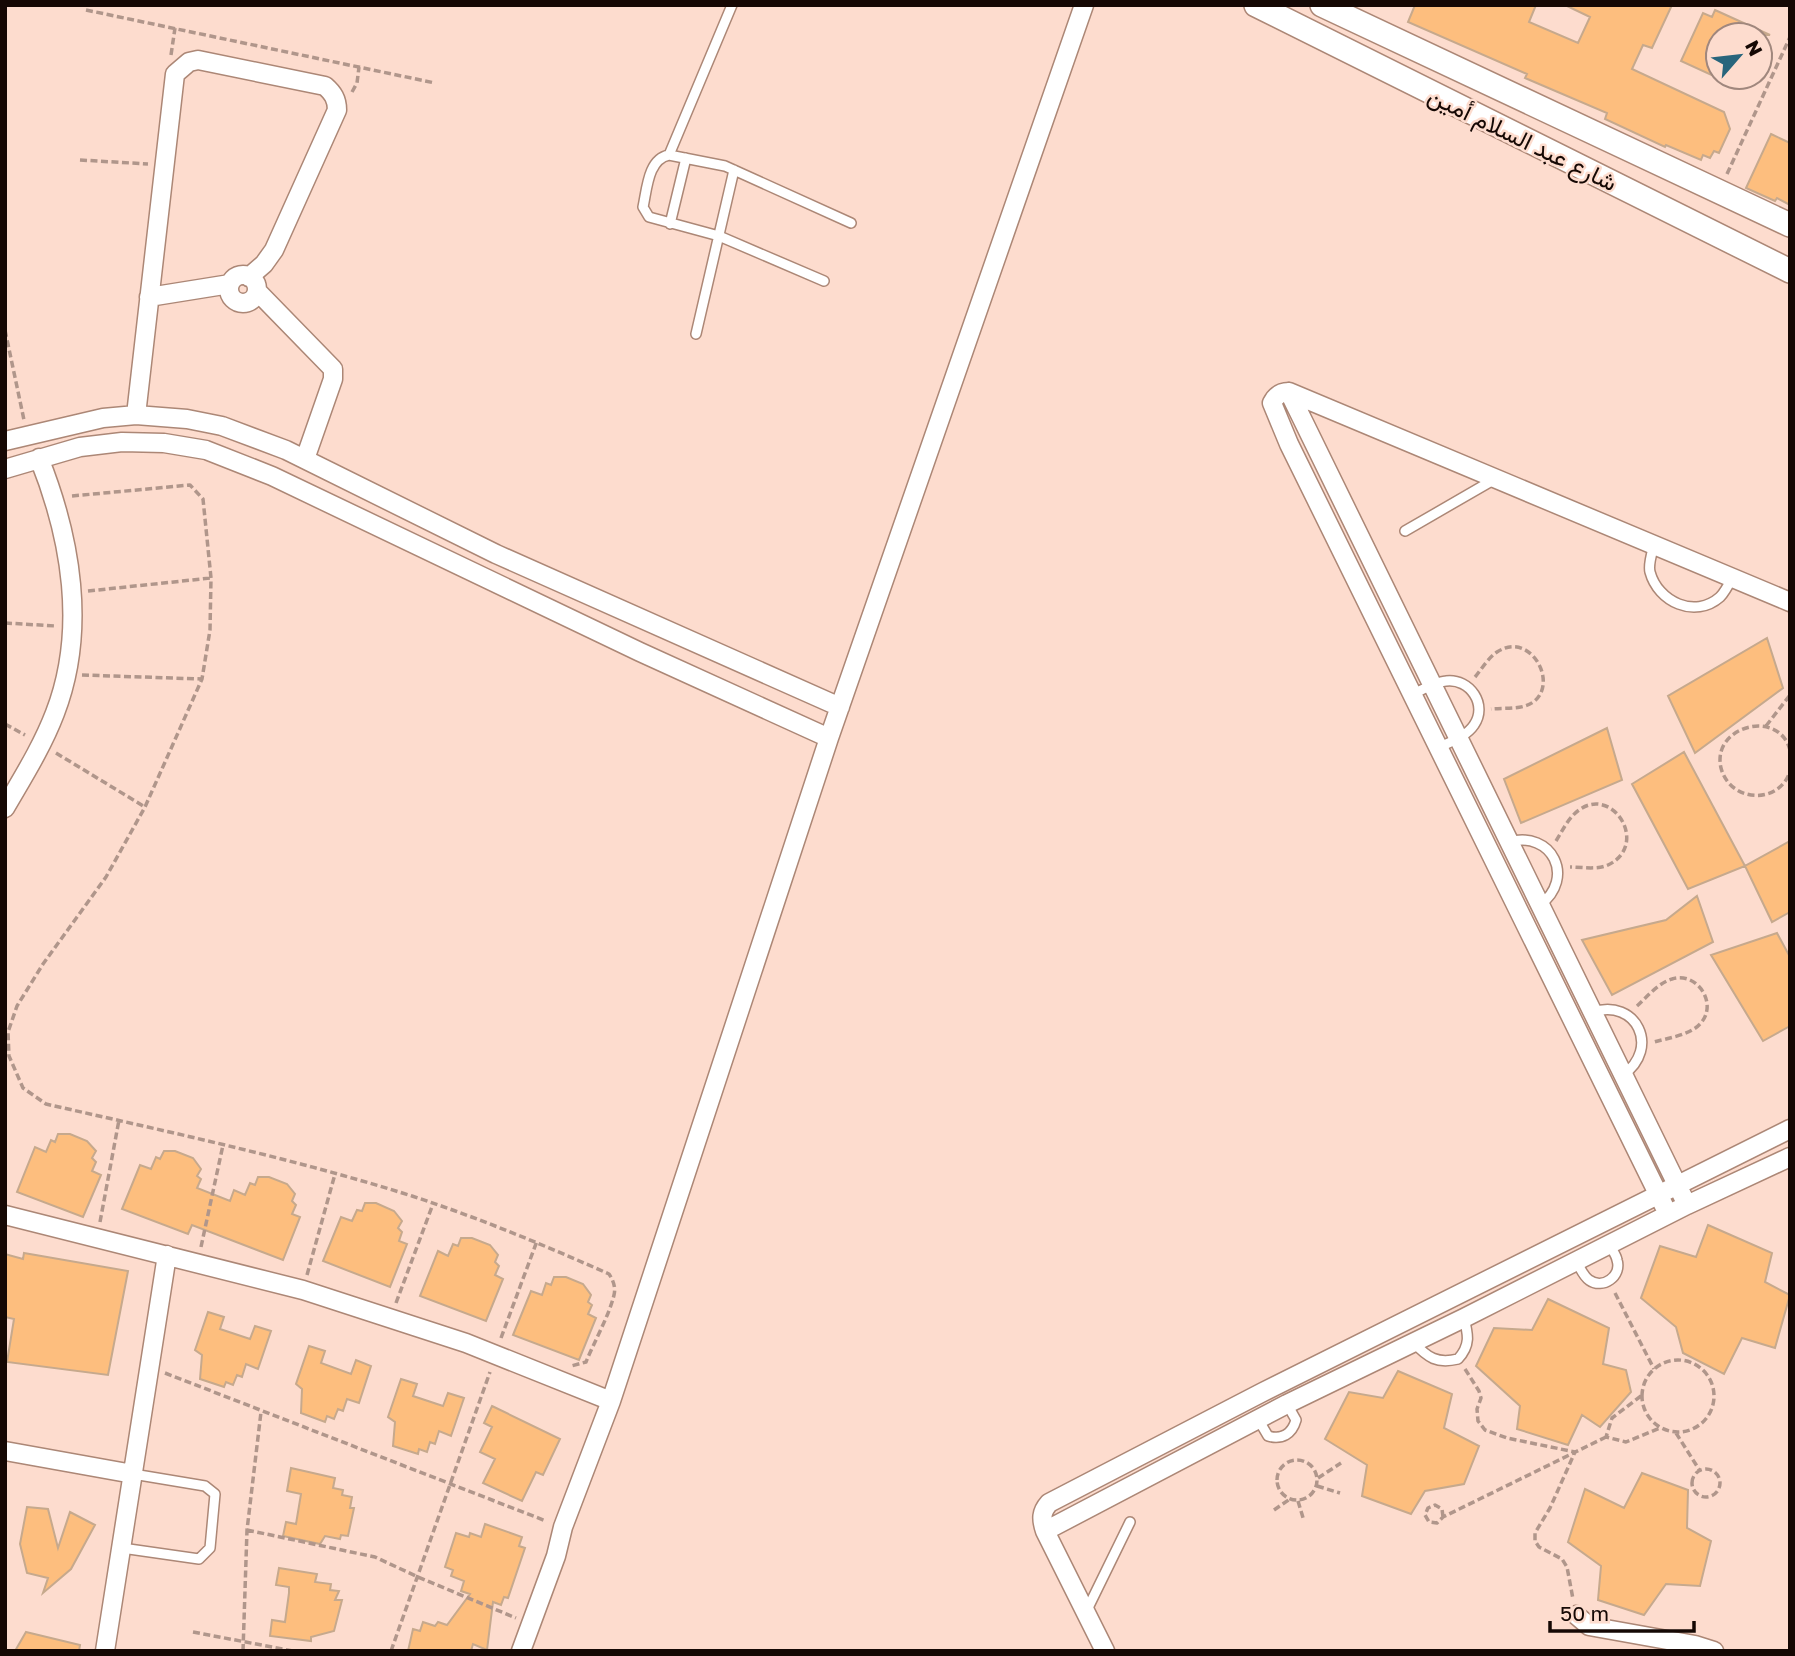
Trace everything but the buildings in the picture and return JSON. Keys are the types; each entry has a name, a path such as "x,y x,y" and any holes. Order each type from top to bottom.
{"street":[{"path":"521,1651 556,1556 563,1527 611,1401 829,738 1084,5"},
{"name":"شارع عبد السلام أمين","path":"1256,5 1790,271"},
{"name":"شارع عبد السلام أمين","path":"1322,5 1790,225"},
{"path":"136,415 175,74 189,62 198,60 325,86 337,103 337,110 274,250 253,284"},
{"path":"149,297 230,284 238,276 253,284 332,369 333,379 305,459"},
{"path":"1668,1214 1437,748 1273,409 1275,397 1282,392 1289,392 1790,603"},
{"path":"1289,392 1687,1205"},
{"path":"5,442 103,418 136,415 187,419 222,426 305,459 508,559 840,707"},
{"path":"251,467 261,440"},
{"path":"5,469 80,447 111,443 164,443 206,450 251,467 640,652 829,738"},
{"path":"5,808 42,744 56,712 66,674 72,627 72,593 66,541 55,498 39,458"},
{"path":"1105,1651 1041,1521 1043,1511 1049,1503 1263,1392 1790,1129"},
{"path":"1045,1531 1287,1404 1668,1214 1790,1157"},
{"path":"5,1215 303,1290 391,1319 498,1348 611,1401"},
{"path":"105,1651 167,1255"},
{"path":"5,1451 133,1474"},
{"path":"1576,1615 1589,1626 1695,1645 1714,1651"}],"lane":[{"path":"669,155 732,5"},
{"path":"824,281 719,236 649,218 643,207 654,164 660,156 669,155 734,170 850,223"},
{"path":"670,224 686,158"},
{"path":"696,334 734,170"},
{"path":"1405,531 1497,478"},
{"path":"1654,545 1649,569 1658,591 1676,605 1699,607 1720,597 1732,578"},
{"path":"1411,695 1450,680 1467,686 1478,701 1479,710 1473,727 1459,738 1437,748"},
{"path":"1509,842 1526,839 1534,841 1549,851 1557,867 1556,885 1540,905"},
{"path":"1593,1012 1610,1009 1627,1015 1639,1028 1642,1046 1637,1062 1623,1075"},
{"path":"1576,1261 1587,1279 1597,1284 1609,1282 1617,1273 1618,1261 1609,1244"},
{"path":"1413,1342 1428,1358 1441,1362 1458,1359 1469,1338 1464,1318"},
{"path":"1258,1419 1268,1436 1283,1437 1289,1433 1296,1420 1287,1404"},
{"path":"122,1548 200,1559 211,1548 215,1494 213,1490 205,1486 133,1474"},
{"path":"1086,1612 1130,1522"}],"path":[{"path":"86,10 435,83"},
{"path":"1719,192 1790,37"},
{"path":"80,160 164,164"},
{"path":"5,331 28,435"},
{"path":"55,498 190,485 203,499 211,578 210,629 202,679 145,807 106,877 43,964 17,1006 8,1032 9,1056 23,1088 47,1104 335,1174 433,1204 537,1241 609,1274 614,1282 614,1293 586,1362 568,1366"},
{"path":"72,593 211,578"},
{"path":"5,623 72,627"},
{"path":"1467,686 1496,653 1510,648 1523,649 1535,657 1542,670 1543,684 1537,697 1527,706 1479,710"},
{"path":"66,674 202,679"},
{"path":"1766,726 1790,695"},
{"path":"5,724 145,807"},
{"path":"1789,774 1780,787 1767,795 1753,796 1739,792 1728,782 1721,768 1721,754 1727,740 1737,730 1751,725 1766,726 1779,733 1790,750"},
{"path":"1549,851 1570,818 1582,808 1596,805 1611,808 1622,818 1627,832 1625,847 1617,859 1604,867 1557,867"},
{"path":"1627,1015 1662,984 1672,979 1684,978 1695,982 1704,991 1706,1014 1700,1025 1690,1031 1642,1046"},
{"path":"97,1238 119,1120"},
{"path":"198,1263 223,1145"},
{"path":"303,1290 335,1174"},
{"path":"391,1319 433,1204"},
{"path":"391,1651 537,1241"},
{"path":"1609,1282 1654,1369"},
{"path":"498,1348 511,1344"},
{"path":"1458,1359 1479,1391 1481,1398 1477,1409 1478,1421 1485,1430 1507,1438 1575,1452"},
{"path":"1680,1360 1687,1361 1705,1372 1712,1384 1714,1398 1711,1412 1702,1423 1690,1431 1676,1433 1660,1428 1650,1420 1644,1409 1642,1396 1645,1381 1654,1369 1666,1361 1680,1360"},
{"path":"150,1367 563,1527"},
{"path":"1606,1437 1612,1418 1642,1396"},
{"path":"243,1651 247,1531 261,1412"},
{"path":"1443,1517 1442,1509 1435,1505 1428,1508 1425,1515 1429,1522 1437,1523 1443,1517 1606,1437 1626,1442 1660,1428"},
{"path":"1676,1433 1700,1471"},
{"path":"1575,1452 1550,1508 1538,1526 1535,1541 1539,1547 1562,1559 1567,1567 1576,1615"},
{"path":"1293,1460 1309,1464 1318,1478 1317,1486 1306,1499 1298,1501 1283,1495 1277,1479 1285,1464 1293,1460"},
{"path":"1318,1478 1341,1463"},
{"path":"1708,1469 1716,1473 1720,1481 1719,1489 1713,1496 1697,1494 1693,1486 1694,1477 1700,1471 1708,1469"},
{"path":"1317,1486 1340,1493"},
{"path":"1274,1510 1290,1499"},
{"path":"1298,1501 1304,1521"},
{"path":"247,1531 375,1557 531,1624"},
{"path":"193,1632 293,1651"}]}
